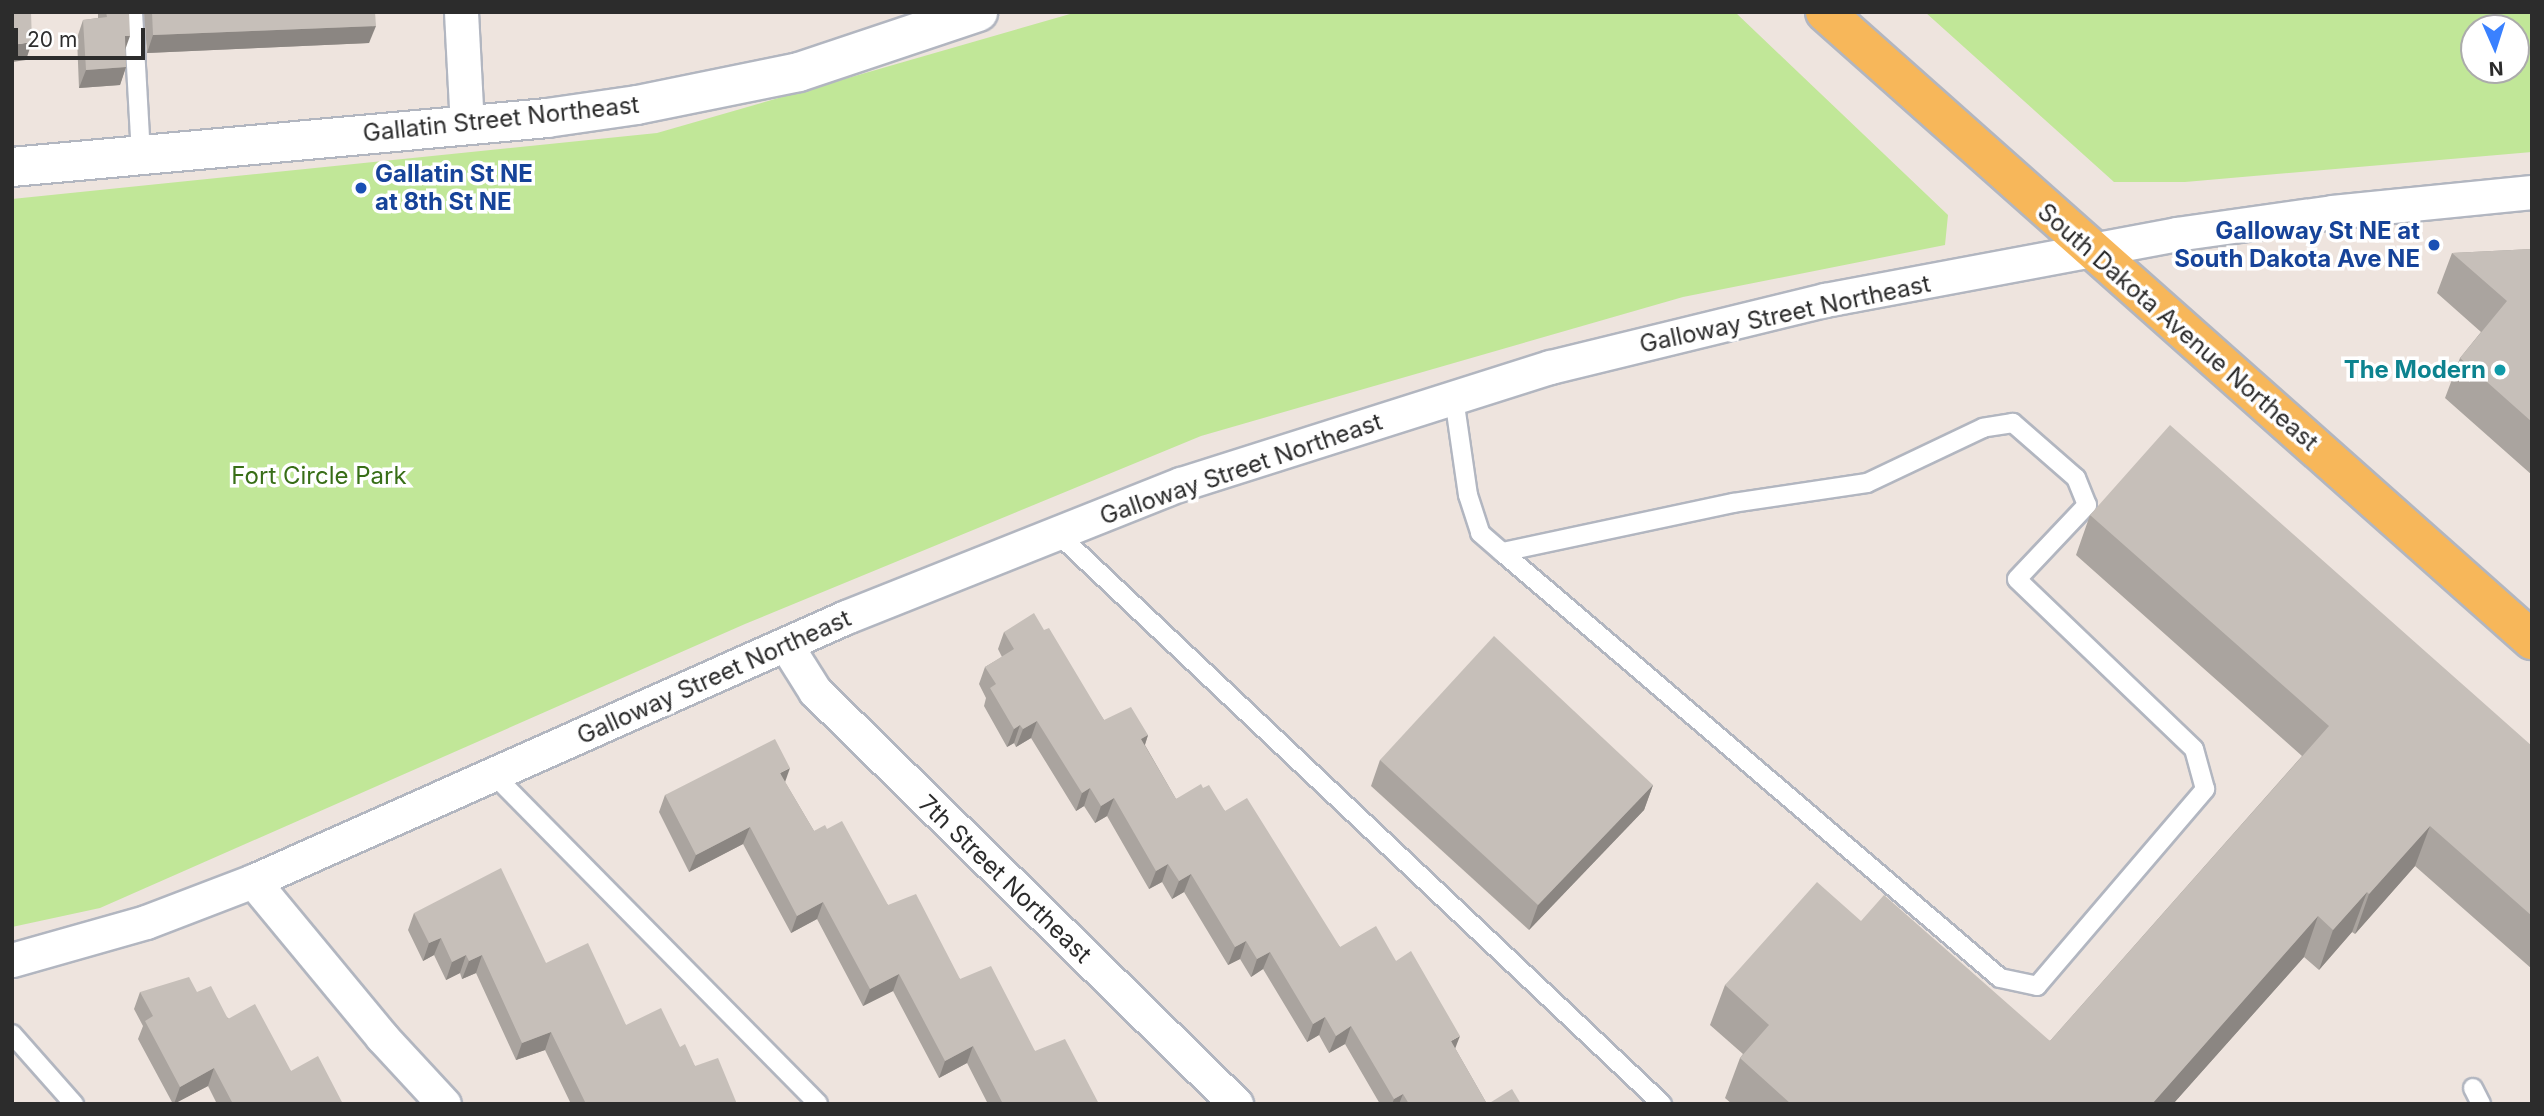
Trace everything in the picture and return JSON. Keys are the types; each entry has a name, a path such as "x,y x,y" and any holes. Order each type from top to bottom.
{"main road":[{"name":"South Dakota Avenue Northeast","path":"1825,12 2532,640"}],"street":[{"path":"461,12 467,125"},
{"name":"Gallatin Street Northeast","path":"12,167 467,125 611,108 723,89 849,57 978,12"},
{"name":"Galloway Street Northeast","path":"12,960 146,922 253,881 495,776 846,617 1181,484 1550,367 1825,300 2093,250 2332,212 2532,192"},
{"name":"7th Street Northeast","path":"786,645 815,691 1236,1104"},
{"path":"253,881 382,1037 444,1104"}],"lane":[{"path":"133,12 141,155"},
{"path":"1454,398 1468,495 1480,533 1502,552 2000,978 2037,986 2205,789 2194,749 2017,579 2087,505 2076,478 2013,423 1983,428 1867,483 1733,503 1502,552"},
{"path":"1057,533 1662,1104"},
{"path":"495,776 818,1104"},
{"path":"12,1034 74,1104"}],"green space":[{"name":"Fort Circle Park","path":"1077,12 1735,12 1948,215 1945,245 1683,297 1201,436 745,624 100,908 12,927 12,199 657,133"},
{"path":"1925,12 2532,12 2532,152 2185,182 2114,182"}],"building":[{"path":"12,12 31,12 32,42 12,45"},
{"path":"106,12 129,12 130,36 125,36 126,67 86,70 83,20 107,17"},
{"path":"152,12 375,12 376,26 153,35"},
{"path":"2532,249 2532,422 2460,358 2507,301 2452,253"},
{"path":"2170,425 2532,746 2532,916 2430,826 2333,930 2318,916 2152,1104 1791,1104 1740,1058 1769,1025 1725,985 1817,882 1861,921 1884,895 2050,1041 2329,726 2090,515"},
{"path":"1034,613 1044,630 1049,628 1104,720 1131,707 1148,735 1141,739 1176,799 1201,784 1203,788 1209,785 1225,811 1247,798 1340,947 1376,926 1396,961 1411,951 1460,1036 1451,1041 1487,1104 1409,1104 1403,1094 1394,1099 1351,1026 1336,1036 1325,1017 1313,1024 1270,952 1257,959 1246,941 1235,947 1191,874 1179,881 1168,864 1156,871 1114,798 1101,806 1090,788 1082,793 1037,721 1023,729 1020,725 1014,729 990,688 996,684 985,667 1014,649 1004,632"},
{"path":"1494,636 1653,785 1538,905 1380,760"},
{"path":"775,739 790,768 780,773 814,831 825,825 827,829 842,821 888,905 916,894 960,979 991,966 1035,1051 1065,1039 1099,1104 1003,1104 973,1046 945,1061 899,974 870,989 823,902 797,916 750,827 696,855 665,795"},
{"path":"501,868 546,963 588,943 626,1025 661,1008 680,1047 685,1044 695,1066 718,1058 737,1104 586,1104 551,1032 522,1043 482,955 469,961 466,955 452,962 441,938 429,943 414,913"},
{"path":"189,977 197,992 211,986 228,1019 255,1004 291,1071 318,1056 343,1104 233,1104 214,1068 180,1087 145,1021 153,1016 140,992"},
{"path":"1512,1089 1521,1104 1488,1104"}],"place":[{"name":"Gallatin St NE at 8th St NE","path":"361,188"},
{"name":"Galloway St NE at South Dakota Ave NE","path":"2434,245"},
{"name":"The Modern","path":"2500,370"}]}
